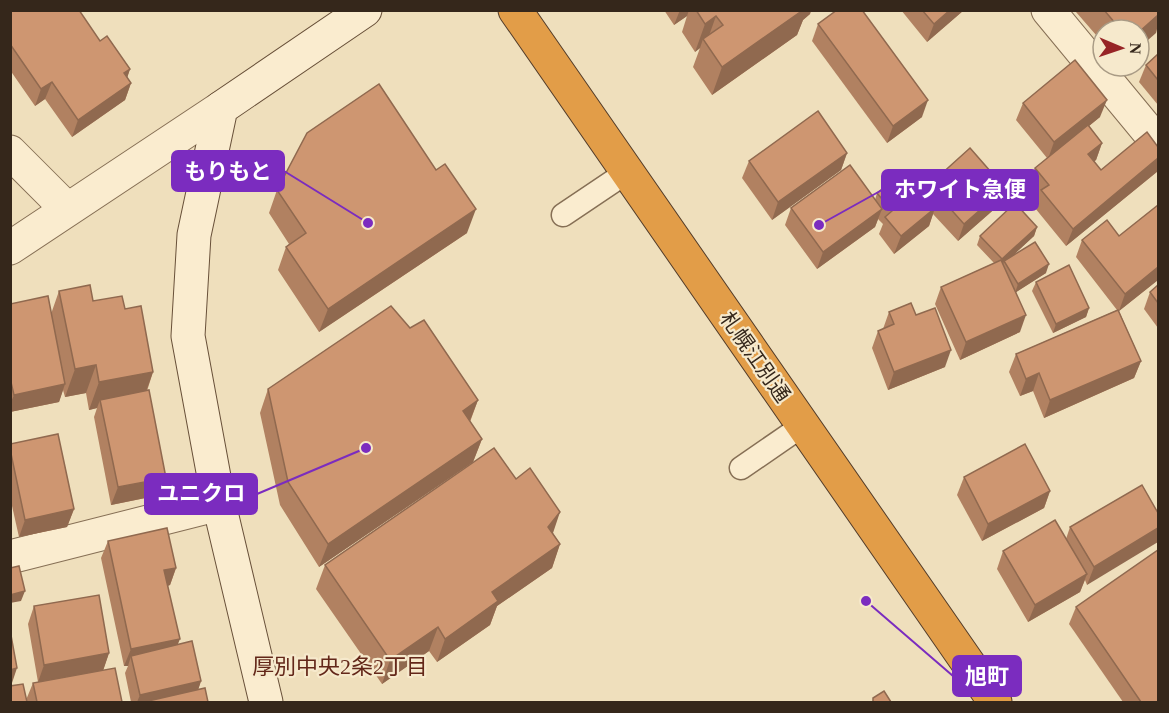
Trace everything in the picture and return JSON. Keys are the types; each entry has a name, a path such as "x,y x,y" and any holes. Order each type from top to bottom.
{"highway":[{"name":"札幌江別通","path":"514,10 995,702"}],"street":[{"path":"10,248 365,10"},
{"path":"1048,10 1158,143"},
{"path":"221,108 194,235 188,336 219,504 266,702"},
{"path":"10,152 67,209"},
{"path":"10,557 219,504"}],"lane":[{"path":"563,215 627,172"},
{"path":"741,468 802,426"}],"building":[{"path":"10,10 79,10 100,41 107,36 130,69 124,73 131,83 78,120 52,82 41,89 10,44"},
{"path":"696,10 803,10 722,67 703,39 723,25 716,16 705,24"},
{"path":"837,10 862,10 928,100 893,126 818,24"},
{"path":"922,10 950,10 934,24"},
{"path":"1104,10 1158,10 1158,15 1151,21 1151,18 1111,18"},
{"path":"1158,54 1158,80 1151,71 1151,60"},
{"path":"1075,60 1107,100 1054,142 1023,103"},
{"path":"379,84 436,170 445,164 476,209 328,309 286,247 306,233 277,190 307,133"},
{"path":"818,111 847,153 778,202 749,161"},
{"path":"1088,125 1102,143 1088,154 1101,170 1147,132 1158,147 1158,158 1073,229 1041,190 1049,185 1035,168"},
{"path":"970,148 1005,188 964,224 929,185"},
{"path":"850,165 882,209 823,252 791,208"},
{"path":"905,171 935,208 901,236 885,217 892,211 877,193"},
{"path":"1015,203 1037,227 1002,259 980,236"},
{"path":"1158,205 1158,267 1125,294 1082,240 1107,220 1119,236"},
{"path":"1035,242 1049,264 1018,284 1004,261"},
{"path":"1001,260 1026,315 966,342 941,287"},
{"path":"1069,265 1089,308 1056,324 1036,282"},
{"path":"90,285 93,301 122,296 125,309 141,306 153,372 99,382 96,365 75,369 59,291"},
{"path":"1158,285 1158,303 1150,292"},
{"path":"48,296 65,384 14,395 10,378 10,304"},
{"path":"911,303 916,315 935,308 951,350 894,372 878,331 894,324 889,312"},
{"path":"391,306 410,328 424,320 478,400 463,411 482,439 328,544 288,482 268,389"},
{"path":"1118,310 1141,361 1050,400 1039,373 1026,379 1016,354"},
{"path":"149,390 166,478 118,487 100,400"},
{"path":"58,434 74,509 25,520 10,444"},
{"path":"1025,444 1050,491 988,524 964,477"},
{"path":"494,448 516,479 530,468 560,512 548,527 560,544 492,592 498,601 445,639 438,627 390,660 325,565"},
{"path":"1142,485 1158,513 1158,528 1094,567 1070,527"},
{"path":"1055,520 1087,574 1035,605 1003,551"},
{"path":"167,528 176,568 164,570 180,639 131,649 108,541"},
{"path":"1158,550 1158,702 1141,702 1076,607"},
{"path":"19,566 25,591 10,595 10,568"},
{"path":"99,595 109,653 44,665 34,606"},
{"path":"10,630 17,668 10,670"},
{"path":"192,641 201,681 140,695 131,656"},
{"path":"115,668 122,702 37,702 33,683"},
{"path":"23,684 27,702 10,702 10,686"},
{"path":"205,688 208,702 144,702"},
{"path":"884,691 891,702 873,702 873,698"}],"place":[{"name":"もりもと","path":"368,223"},
{"name":"ホワイト急便","path":"819,225"},
{"name":"ユニクロ","path":"366,448"},
{"name":"旭町","path":"866,601"}],"district":[{"name":"厚別中央2条2丁目","path":"340,666"}]}
